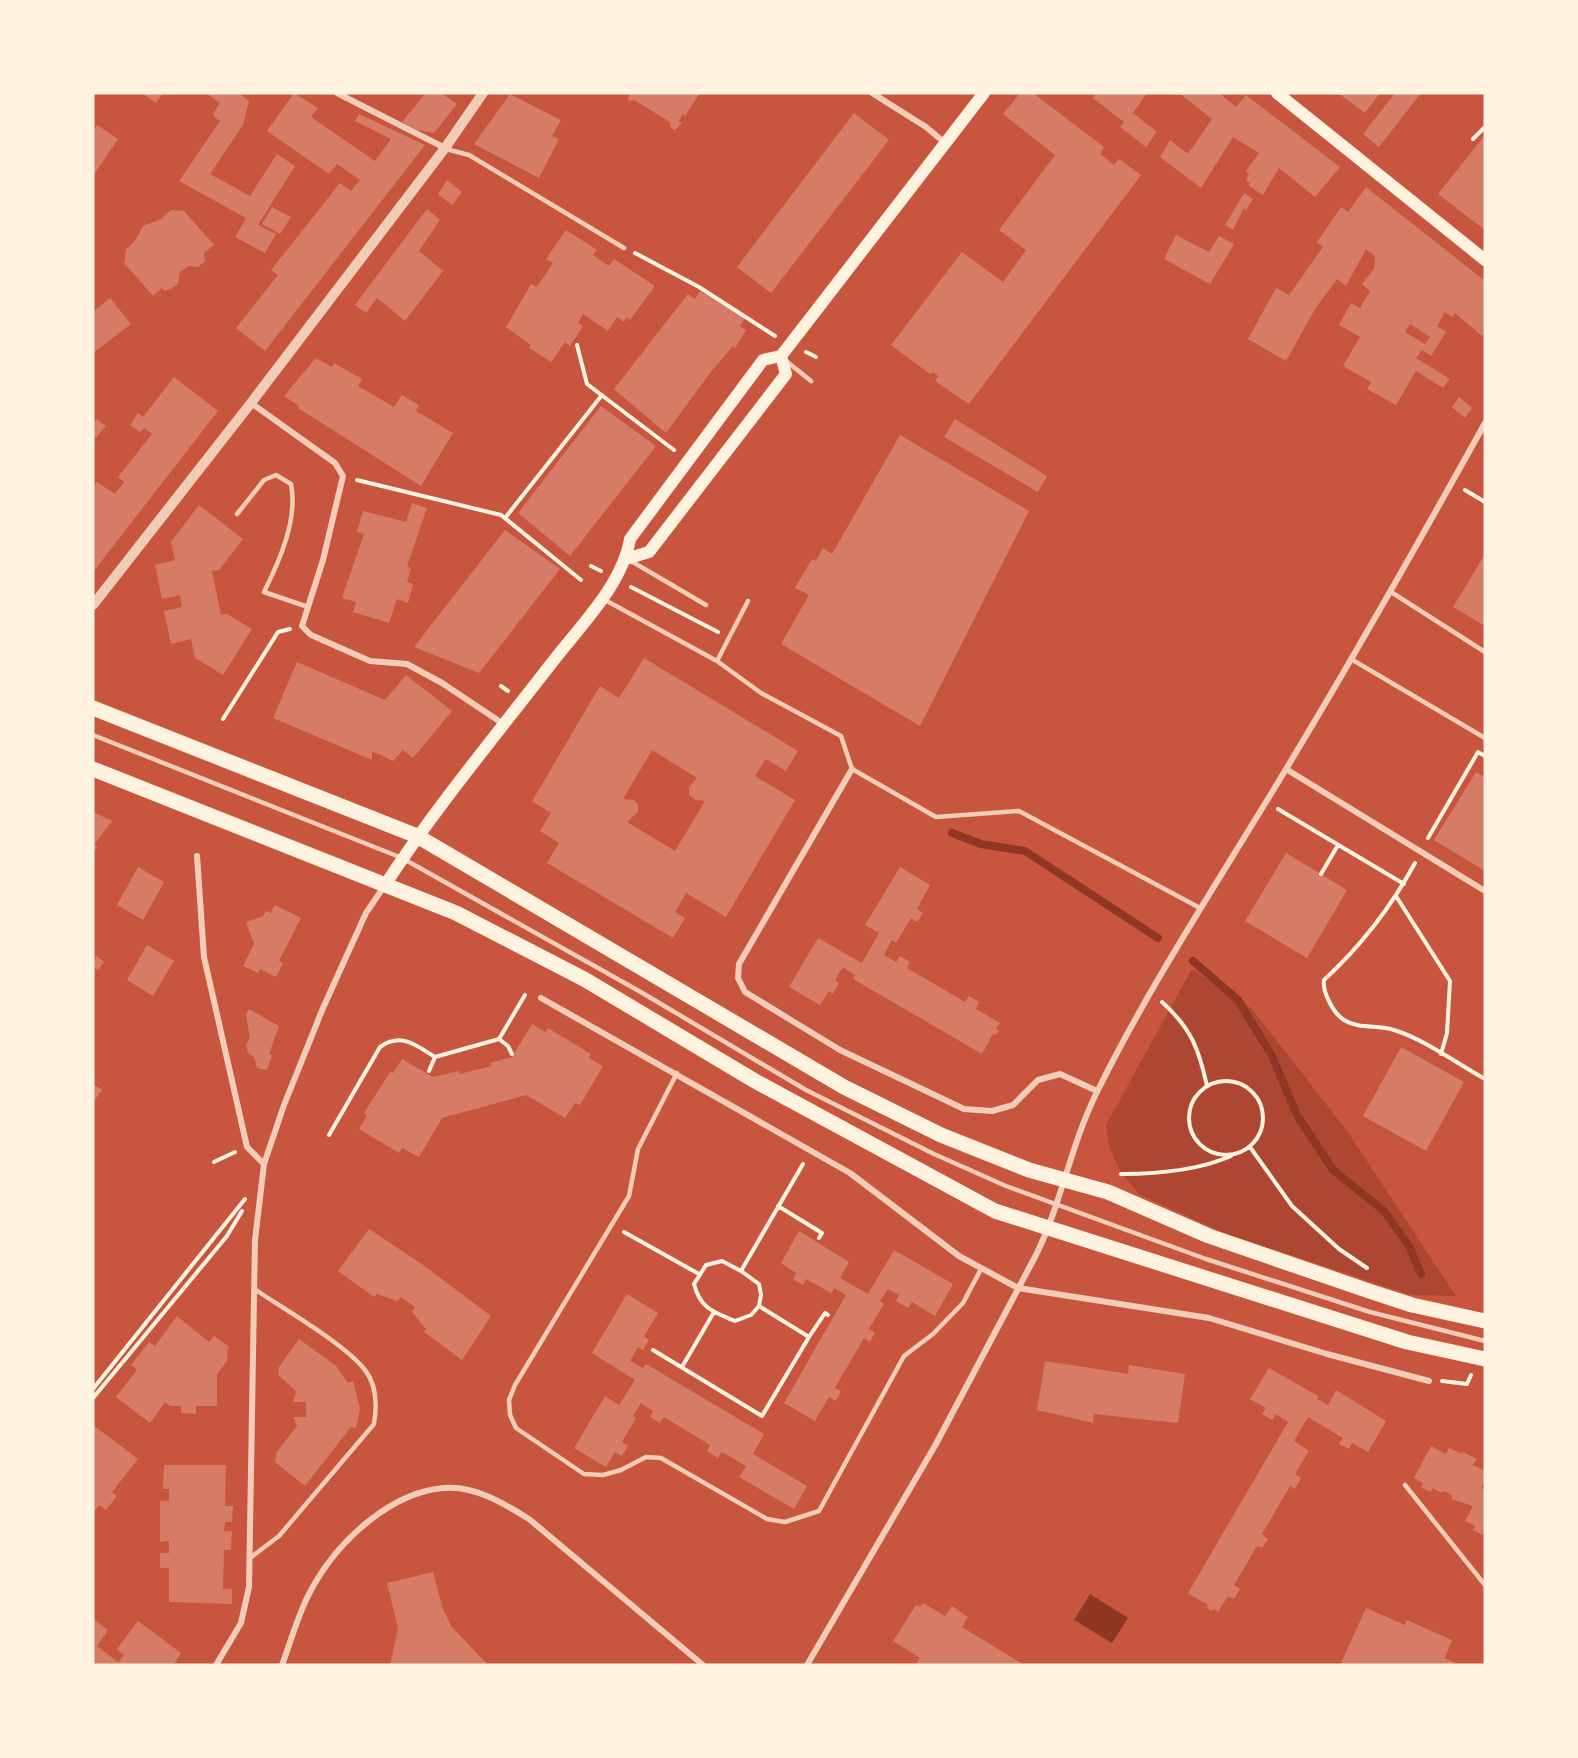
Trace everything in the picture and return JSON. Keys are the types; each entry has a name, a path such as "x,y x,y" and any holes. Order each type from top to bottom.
{"main road":[{"path":"385,885 417,836 601,598 626,559 630,538 763,360 781,356 984,93"},
{"path":"1277,93 1485,260"},
{"path":"626,559 650,552 700,487 786,374 781,356"},
{"path":"93,708 417,836 844,1088 985,1154 1108,1192 1209,1236 1369,1291 1412,1305 1485,1321"},
{"path":"93,769 456,913 554,963 755,1081 928,1172 985,1206 1407,1342 1485,1359"}],"street":[{"path":"337,93 444,148"},
{"path":"93,605 251,404 483,93"},
{"path":"872,93 926,127 945,143"},
{"path":"251,404 335,463 343,476 323,561 302,626 311,635 370,661 407,664 442,683 505,725"},
{"path":"807,1665 936,1443 1049,1228 1077,1139 1097,1091 1200,908 1391,592 1485,423"},
{"path":"852,769 739,964 738,978 745,992 840,1050 964,1109 992,1111 1013,1105 1038,1080 1060,1074 1097,1091"},
{"path":"1286,769 1485,891"},
{"path":"197,856 204,957 247,1147 264,1164"},
{"path":"216,1665 241,1623 249,1587 256,1290 255,1240 264,1164 284,1105 323,1008 366,913 385,885"},
{"path":"541,998 850,1173 959,1256 1018,1288 1209,1318 1327,1354 1429,1381"},
{"path":"282,1665 314,1585 334,1554 358,1531 388,1509 416,1494 445,1487 474,1492 503,1503 529,1519 704,1665"}],"lane":[{"path":"444,148 469,155 624,248"},
{"path":"781,356 811,381"},
{"path":"237,514 264,480 276,476 291,483 294,501 278,563 264,592 308,607"},
{"path":"626,559 655,572 706,604"},
{"path":"1391,592 1485,652"},
{"path":"601,598 717,661 761,693 841,736 852,769 936,817 1019,811 1200,908"},
{"path":"717,661 748,601"},
{"path":"1351,659 1485,738"},
{"path":"93,735 402,858 639,991 806,1090 934,1154 1056,1204 1206,1259 1370,1312 1485,1341"},
{"path":"677,1073 638,1149 629,1196 515,1385 509,1407 516,1428 584,1474 603,1475 621,1470 646,1457 661,1458 767,1519 785,1522 819,1512 904,1356 933,1334 963,1303 981,1269"},
{"path":"250,1558 279,1536 374,1424 378,1402 367,1371 350,1355 256,1290"},
{"path":"1405,1485 1477,1578 1485,1585"}],"path":[{"path":"1473,139 1485,127"},
{"path":"624,248 699,287 789,344 816,357"},
{"path":"577,345 587,384 688,462"},
{"path":"506,518 602,395"},
{"path":"343,476 501,515 581,580"},
{"path":"1452,483 1485,502"},
{"path":"591,566 729,637"},
{"path":"223,719 278,632 302,626"},
{"path":"1485,756 1478,752 1404,884 1377,926 1353,954 1324,980 1323,987 1335,1011 1343,1020 1364,1027 1394,1030 1485,1079"},
{"path":"1266,801 1404,884"},
{"path":"1321,874 1338,845"},
{"path":"1396,896 1450,981 1447,1034 1442,1054"},
{"path":"1151,993 1180,1018 1200,1051 1207,1086"},
{"path":"329,1135 380,1047 388,1041 408,1040 435,1057 499,1040 526,994 541,998"},
{"path":"499,1040 508,1046 512,1054"},
{"path":"429,1071 435,1057"},
{"path":"1114,1174 1138,1174 1215,1162 1235,1154 1250,1147 1262,1130 1263,1119 1259,1101 1250,1089 1228,1081 1207,1086 1198,1093 1190,1109 1189,1123 1195,1139 1205,1149 1219,1155 1235,1154"},
{"path":"213,1162 247,1147"},
{"path":"1250,1147 1292,1206 1339,1249 1373,1271"},
{"path":"741,1271 811,1150"},
{"path":"93,1389 262,1178"},
{"path":"93,1398 226,1236 262,1178"},
{"path":"778,1206 822,1233 819,1238"},
{"path":"612,1225 699,1274"},
{"path":"722,1261 741,1271 759,1284 761,1295 759,1306 752,1315 735,1321 714,1312 698,1300 694,1284 706,1265 722,1261"},
{"path":"759,1306 809,1337"},
{"path":"682,1367 714,1312"},
{"path":"654,1350 762,1416 809,1337 825,1313 828,1315"},
{"path":"1429,1381 1467,1384 1472,1374"}],"shaded area":[{"path":"1192,969 1252,1009 1347,1131 1456,1296 1411,1295 1224,1233 1139,1194 1119,1169 1109,1146 1106,1125"},
{"path":"1090,1594 1128,1618 1112,1643 1074,1620"}],"building":[{"path":"142,93 163,93 156,103"},
{"path":"206,93 239,93 249,101 243,125 210,174 250,196 277,154 295,166 258,225 276,234 265,253 235,237 246,218 179,181 220,121 214,117 214,112 220,103"},
{"path":"294,93 318,108 311,117 375,161 391,139 355,121 359,114 425,145 265,351 236,328 278,275 271,270 340,183 351,191 360,180 337,164 329,174 267,131"},
{"path":"426,93 441,93 457,104 434,133 417,130 402,122"},
{"path":"630,93 700,93 685,116 683,114 679,121 682,123 675,130 671,128 670,122 634,100 628,101"},
{"path":"1020,93 1033,93 1104,147 1100,154 1114,165 1119,159 1141,175 969,404 935,381 938,376 933,372 930,374 891,345 962,252 1003,282 1026,250 999,230 1055,155 1003,114"},
{"path":"1096,93 1147,93 1133,113 1157,132 1146,147 1120,127 1124,122 1093,98"},
{"path":"1179,93 1219,93 1236,107 1246,95 1340,167 1315,197 1279,168 1263,195 1249,186 1250,183 1246,180 1249,174 1246,171 1259,153 1233,137 1201,188 1160,157 1170,140 1188,154 1212,119"},
{"path":"1338,93 1380,93 1365,113"},
{"path":"1395,93 1421,93 1379,147 1363,134"},
{"path":"510,94 561,120 552,136 559,139 539,178 474,144"},
{"path":"854,113 889,140 771,293 737,267"},
{"path":"97,125 118,139 93,176 93,131"},
{"path":"1485,135 1485,230 1438,194"},
{"path":"447,180 462,192 452,205 438,194"},
{"path":"1366,187 1485,281 1485,331 1482,336 1455,313 1452,317 1445,312 1437,326 1446,332 1431,356 1422,350 1416,358 1450,379 1443,388 1416,371 1396,405 1367,389 1371,382 1343,366 1360,337 1339,325 1351,303 1360,308 1370,291 1362,284 1374,269 1375,256 1366,249 1346,286 1337,279 1315,309 1286,361 1248,339 1276,288 1289,295 1323,247 1317,242 1341,207 1348,212","holes":["1410,324 1430,337 1425,344 1405,332"]},
{"path":"1244,193 1253,199 1246,210 1243,209 1233,230 1225,225"},
{"path":"272,207 291,217 280,234 262,224"},
{"path":"427,209 440,220 419,251 443,271 405,321 377,298 366,313 355,305"},
{"path":"171,210 184,211 214,245 204,253 205,261 198,267 189,266 180,272 178,284 164,291 162,288 153,296 124,263 126,249 135,241 143,226 161,219"},
{"path":"566,230 597,250 593,255 609,266 614,259 655,286 630,320 627,317 624,322 617,317 608,331 583,314 578,323 583,326 570,346 565,342 551,362 529,348 531,345 506,327 531,284 537,287 553,263 546,259"},
{"path":"1176,235 1209,252 1219,236 1234,244 1210,284 1164,259"},
{"path":"700,291 745,318 740,326 746,330 735,348 733,346 710,373 666,433 614,389 688,294 695,299"},
{"path":"110,298 131,324 93,353 93,312"},
{"path":"316,358 332,367 334,363 362,379 358,386 394,407 402,395 419,405 416,411 453,433 421,486 298,408 299,406 284,396"},
{"path":"174,377 218,411 93,572 93,488 97,482 115,494 124,482 118,477 152,434 144,428 140,432 130,425 138,413 143,417"},
{"path":"1459,397 1472,408 1465,418 1452,407"},
{"path":"601,406 656,446 570,556 518,513"},
{"path":"97,419 106,426 96,438 93,435 93,424"},
{"path":"955,419 1047,476 1038,492 944,437"},
{"path":"900,435 1029,511 920,726 781,644 809,595 795,588 812,559 816,561 823,548 832,554"},
{"path":"412,503 427,508 407,566 411,568 407,582 413,584 408,603 397,599 389,623 353,612 356,602 342,598 364,534 357,532 363,511 406,522"},
{"path":"199,505 243,539 219,570 212,571 221,615 227,614 252,629 223,675 195,658 191,639 171,644 164,611 182,607 180,595 162,599 155,565 175,560 171,542"},
{"path":"505,530 560,569 479,673 414,647"},
{"path":"1485,554 1485,626 1453,607"},
{"path":"644,658 798,751 786,771 766,759 755,776 795,800 726,917 686,893 675,912 685,918 673,938 547,863 559,843 540,831 551,813 532,801 600,686 619,698","holes":["652,750 697,778 689,787 689,795 696,800 705,801 675,851 627,822 638,812 638,805 634,800 623,799"]},
{"path":"297,662 385,700 406,675 452,711 413,758 403,750 393,761 372,751 372,760 273,718"},
{"path":"1476,772 1485,777 1485,871 1434,840"},
{"path":"93,812 112,821 94,845 97,847 93,853"},
{"path":"1286,853 1347,890 1307,958 1245,921"},
{"path":"138,867 164,882 143,920 117,905"},
{"path":"900,867 930,885 917,909 923,913 917,922 911,918 896,943 892,940 884,955 896,962 900,956 910,962 907,968 965,1002 969,996 979,1002 976,1009 1000,1023 996,1029 999,1031 996,1035 993,1034 982,1054 853,979 855,975 843,967 835,980 839,983 833,994 829,991 820,1005 789,987 818,938 862,963 879,933 865,925"},
{"path":"275,905 301,918 279,961 283,963 276,977 260,969 258,973 243,966 254,944 246,922 263,916 266,911 271,913"},
{"path":"147,945 174,961 153,996 127,980"},
{"path":"96,956 104,962 98,970 93,967"},
{"path":"249,1009 279,1026 269,1054 272,1055 267,1070 257,1068 254,1057 248,1053 246,1045 250,1038 246,1015"},
{"path":"532,1024 545,1032 548,1028 591,1054 589,1058 603,1066 580,1105 575,1103 565,1118 526,1095 442,1118 419,1157 402,1148 399,1153 359,1129 367,1116 364,1113 390,1072 393,1073 402,1059 433,1077 459,1071 460,1074 491,1066 490,1063 512,1057"},
{"path":"1401,1047 1464,1082 1426,1151 1363,1116"},
{"path":"93,1084 102,1090 93,1102"},
{"path":"369,1229 423,1265 491,1316 462,1360 424,1332 426,1329 412,1312 415,1307 401,1297 397,1301 377,1294 374,1297 338,1271"},
{"path":"799,1231 849,1262 840,1278 868,1294 894,1250 953,1284 935,1316 912,1302 908,1308 896,1301 899,1295 888,1289 880,1301 884,1304 869,1329 875,1332 870,1342 864,1338 835,1388 841,1391 836,1401 829,1397 815,1421 784,1403 846,1295 834,1288 831,1293 806,1279 803,1285 793,1279 796,1273 781,1263"},
{"path":"627,1294 658,1313 644,1336 649,1340 643,1350 638,1347 630,1361 643,1368 646,1364 764,1434 753,1454 807,1486 794,1509 739,1477 746,1466 722,1452 718,1458 707,1451 710,1445 664,1417 660,1423 650,1417 653,1411 641,1403 633,1416 636,1418 622,1442 628,1446 622,1456 615,1452 606,1467 574,1448 605,1396 619,1405 635,1380 592,1353"},
{"path":"177,1316 209,1342 214,1336 228,1346 227,1361 217,1374 217,1406 196,1406 196,1414 181,1413 181,1406 170,1406 165,1402 150,1423 116,1397 137,1370 131,1365 149,1342 155,1346"},
{"path":"299,1339 336,1366 348,1383 353,1381 360,1409 356,1428 351,1427 305,1486 275,1462 276,1453 297,1426 293,1417 306,1417 306,1402 293,1402 296,1391 278,1375 279,1367"},
{"path":"1045,1361 1128,1374 1129,1365 1185,1374 1178,1423 1094,1414 1093,1423 1037,1410"},
{"path":"1269,1368 1318,1396 1317,1399 1328,1405 1336,1390 1386,1421 1368,1452 1352,1443 1349,1449 1339,1444 1343,1438 1308,1417 1294,1441 1309,1451 1295,1474 1301,1478 1295,1489 1290,1486 1262,1534 1268,1539 1262,1548 1257,1546 1234,1585 1240,1589 1234,1599 1228,1596 1218,1612 1214,1609 1212,1611 1207,1608 1208,1605 1188,1593 1288,1422 1276,1414 1272,1420 1262,1414 1266,1408 1250,1399"},
{"path":"93,1425 138,1459 112,1492 117,1496 106,1510 99,1505 93,1513"},
{"path":"1431,1446 1446,1454 1449,1448 1462,1454 1463,1452 1477,1459 1473,1465 1485,1471 1485,1480 1481,1488 1485,1490 1485,1530 1482,1535 1473,1530 1475,1526 1465,1521 1473,1506 1451,1499 1453,1496 1444,1491 1442,1493 1432,1488 1431,1492 1421,1487 1423,1483 1414,1478"},
{"path":"164,1465 226,1465 225,1506 233,1506 232,1522 225,1522 224,1531 232,1531 231,1550 224,1550 223,1589 232,1589 232,1604 169,1602 169,1568 160,1568 160,1553 169,1553 169,1541 160,1542 160,1501 169,1501 169,1489 163,1489"},
{"path":"433,1572 443,1609 451,1626 488,1665 390,1665 398,1628 387,1583"},
{"path":"923,1603 945,1616 952,1606 968,1617 962,1627 1024,1665 915,1665 920,1658 893,1641 916,1605 920,1607"},
{"path":"1366,1608 1405,1625 1407,1620 1452,1640 1445,1658 1460,1665 1340,1665"},
{"path":"93,1619 108,1630 97,1646 118,1662 124,1655 117,1649 138,1621 181,1653 173,1665 93,1665"}],"waterway":[{"path":"952,833 981,844 1025,851 1158,938"},
{"path":"1193,961 1238,1000 1272,1056 1297,1115 1333,1170 1384,1211 1409,1246 1421,1274"}]}
